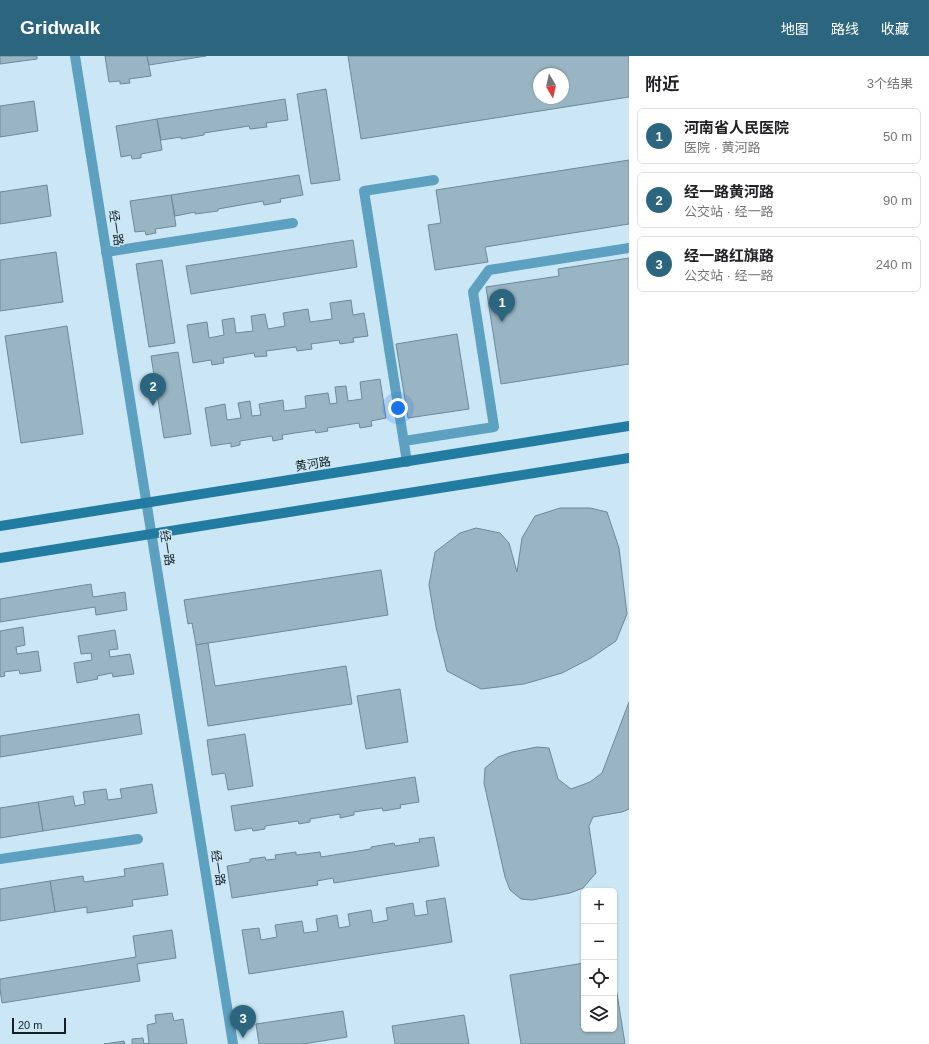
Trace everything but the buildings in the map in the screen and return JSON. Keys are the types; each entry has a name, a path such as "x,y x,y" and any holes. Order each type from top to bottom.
{"main road":[{"name":"黄河路","path":"0,526 629,426"},
{"path":"0,558 629,458"}],"street":[{"name":"经一路","path":"75,56 233,1044"},
{"path":"407,462 364,191 434,180"},
{"path":"106,252 293,223"},
{"path":"404,441 494,427 473,292 489,270 629,248"},
{"path":"0,859 138,839"}],"place":[{"name":"河南省人民医院","path":"502,322"},
{"name":"经一路黄河路","path":"153,406"},
{"name":"经一路红旗路","path":"243,1038"}]}
